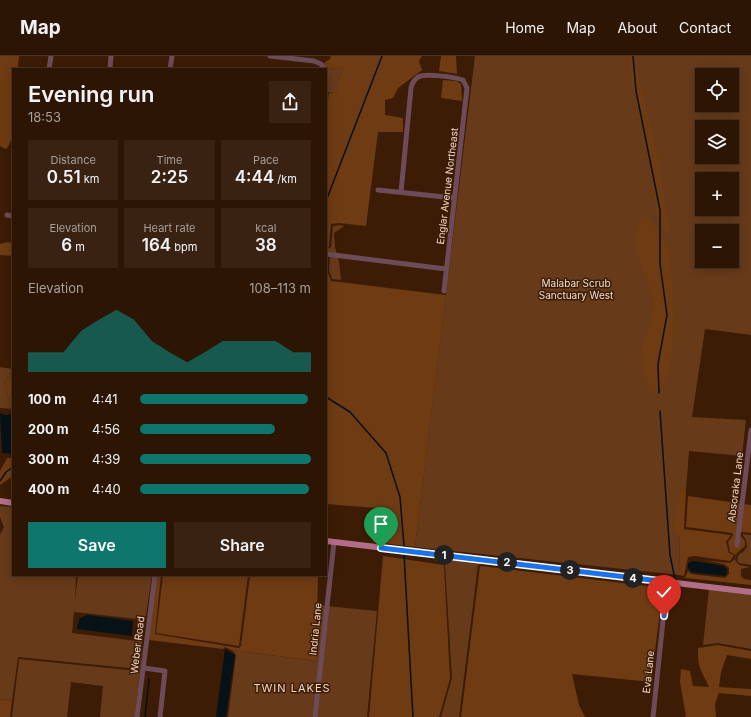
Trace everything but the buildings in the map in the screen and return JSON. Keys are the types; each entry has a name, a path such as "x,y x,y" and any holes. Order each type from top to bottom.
{"main road":[{"path":"0,501 12,503"},
{"path":"327,541 751,592"}],"street":[{"path":"49,68 50,56"},
{"path":"110,68 111,56"},
{"path":"170,68 172,56"},
{"path":"270,56 314,61 321,64 324,68"},
{"name":"Englar Avenue Northeast","path":"400,192 411,88 413,82 420,76 430,75 460,79 465,83 467,88 444,291"},
{"path":"378,190 454,198"},
{"path":"7,215 12,216"},
{"path":"327,254 446,269"},
{"name":"Absoraka Lane","path":"737,545 751,430"},
{"name":"Indria Lane","path":"314,717 334,542"},
{"name":"Weber Road","path":"138,717 155,576"},
{"name":"Eva Lane","path":"652,717 668,582"},
{"path":"144,668 166,671 160,717"}],"green space":[{"name":"Malabar Scrub Sanctuary West","path":"475,56 751,56 751,335 705,329 692,417 746,420 742,456 689,451 686,490 681,489 679,575 415,547"},
{"path":"337,67 343,69 339,81 339,93 327,92 328,70"},
{"path":"333,226 344,226 334,233 341,280 332,279 329,270 330,256 327,255 327,249 331,247"},
{"path":"0,367 12,369 12,373 9,378 5,379 10,408 12,409 0,408"},
{"path":"0,506 12,507 12,576 76,576 75,600 78,576 152,576 138,669 18,657 12,701 0,699 0,535 4,527 0,517","holes":["74,612 137,619 137,641 72,633"]},
{"path":"742,534 751,535 751,565 739,563 737,560 739,554 747,547 746,540"},
{"path":"435,556 477,561 476,581 459,717 441,717 452,678 445,565 435,561"},
{"path":"709,589 751,594 751,649 718,643 703,645"},
{"path":"317,605 377,611 367,717 228,717 236,655 232,650 316,661"},
{"path":"143,644 135,717 100,717 103,686 71,682 67,717 12,717 19,659 138,671"}],"shaded area":[{"path":"0,56 19,56 18,66 19,68 12,68 12,135 10,143 6,149 0,146"},
{"path":"331,56 422,56 419,61 422,70 398,88 393,98 385,100 385,115 403,118 403,132 378,132 366,226 339,223 331,224 329,247 327,247 327,105 329,93 339,92 339,81 343,69 337,67 328,70 324,63 330,59"},
{"path":"441,56 456,56 457,74 439,71"},
{"path":"629,56 634,56 659,162 670,232 666,232 655,215 655,202 644,137 631,81"},
{"path":"443,80 456,81 461,84 462,101 441,98"},
{"path":"647,215 658,229 667,246 672,272 674,310 673,348 669,375 665,384 652,395 643,374 642,347 652,318 654,302 634,246 639,219"},
{"path":"7,242 12,243 12,256 0,255 0,244"},
{"path":"327,270 331,281 446,295 415,547 373,542 375,508 327,504"},
{"path":"12,373 12,408 10,408 5,379 9,378"},
{"path":"0,413 5,415 12,414 12,454 2,453"},
{"path":"7,458 12,458 12,477 0,485 0,471"},
{"path":"681,489 686,490 684,529 731,535 726,542 729,553 734,555 730,561 694,556 688,557 684,576 679,575 680,537 672,530"},
{"path":"688,496 751,505 751,533 741,532 740,535 745,541 745,546 737,553 735,560 739,565 750,567 741,569 741,576 744,579 751,580 751,585 685,578 688,571 691,574 725,578 729,574 729,568 724,564 703,560 730,563 735,559 736,555 730,552 728,542 733,535 732,533 686,527"},
{"path":"383,556 444,565 450,679 439,717 369,717"},
{"path":"477,561 642,581 656,585 481,564 478,565 476,581"},
{"path":"693,561 724,566 727,569 727,574 724,576 691,572 688,568 688,563"},
{"path":"480,566 663,588 651,682 572,674 579,705 585,717 461,717"},
{"path":"157,576 161,576 155,634 239,648 241,646 250,576 318,576 316,661 231,650 225,647 223,649 149,640"},
{"path":"163,576 248,576 239,646 156,633"},
{"path":"87,615 133,621 132,636 77,629 79,619"},
{"path":"718,645 751,651 751,659 727,655 721,672 719,687 751,689 751,696 719,693 715,704 716,717 686,717 680,682 681,669 690,671 693,686 709,687 699,665 698,648"},
{"path":"225,649 235,655 226,717 216,717"},
{"path":"0,699 12,701 10,717 0,717"}],"waterway":[{"path":"327,198 382,56"},
{"path":"633,56 636,91 660,210 660,264 667,315 658,364 659,393"},
{"path":"327,398 350,412 386,453 400,497 404,546"},
{"path":"660,411 670,555 675,579"},
{"path":"0,481 6,472 12,468"},
{"path":"404,554 413,717"},
{"path":"672,590 673,586"},
{"path":"145,717 149,679"}],"district":[{"name":"TWIN LAKES","path":"292,688"}],"route":[{"path":"381,548 668,582 664,616"}]}
